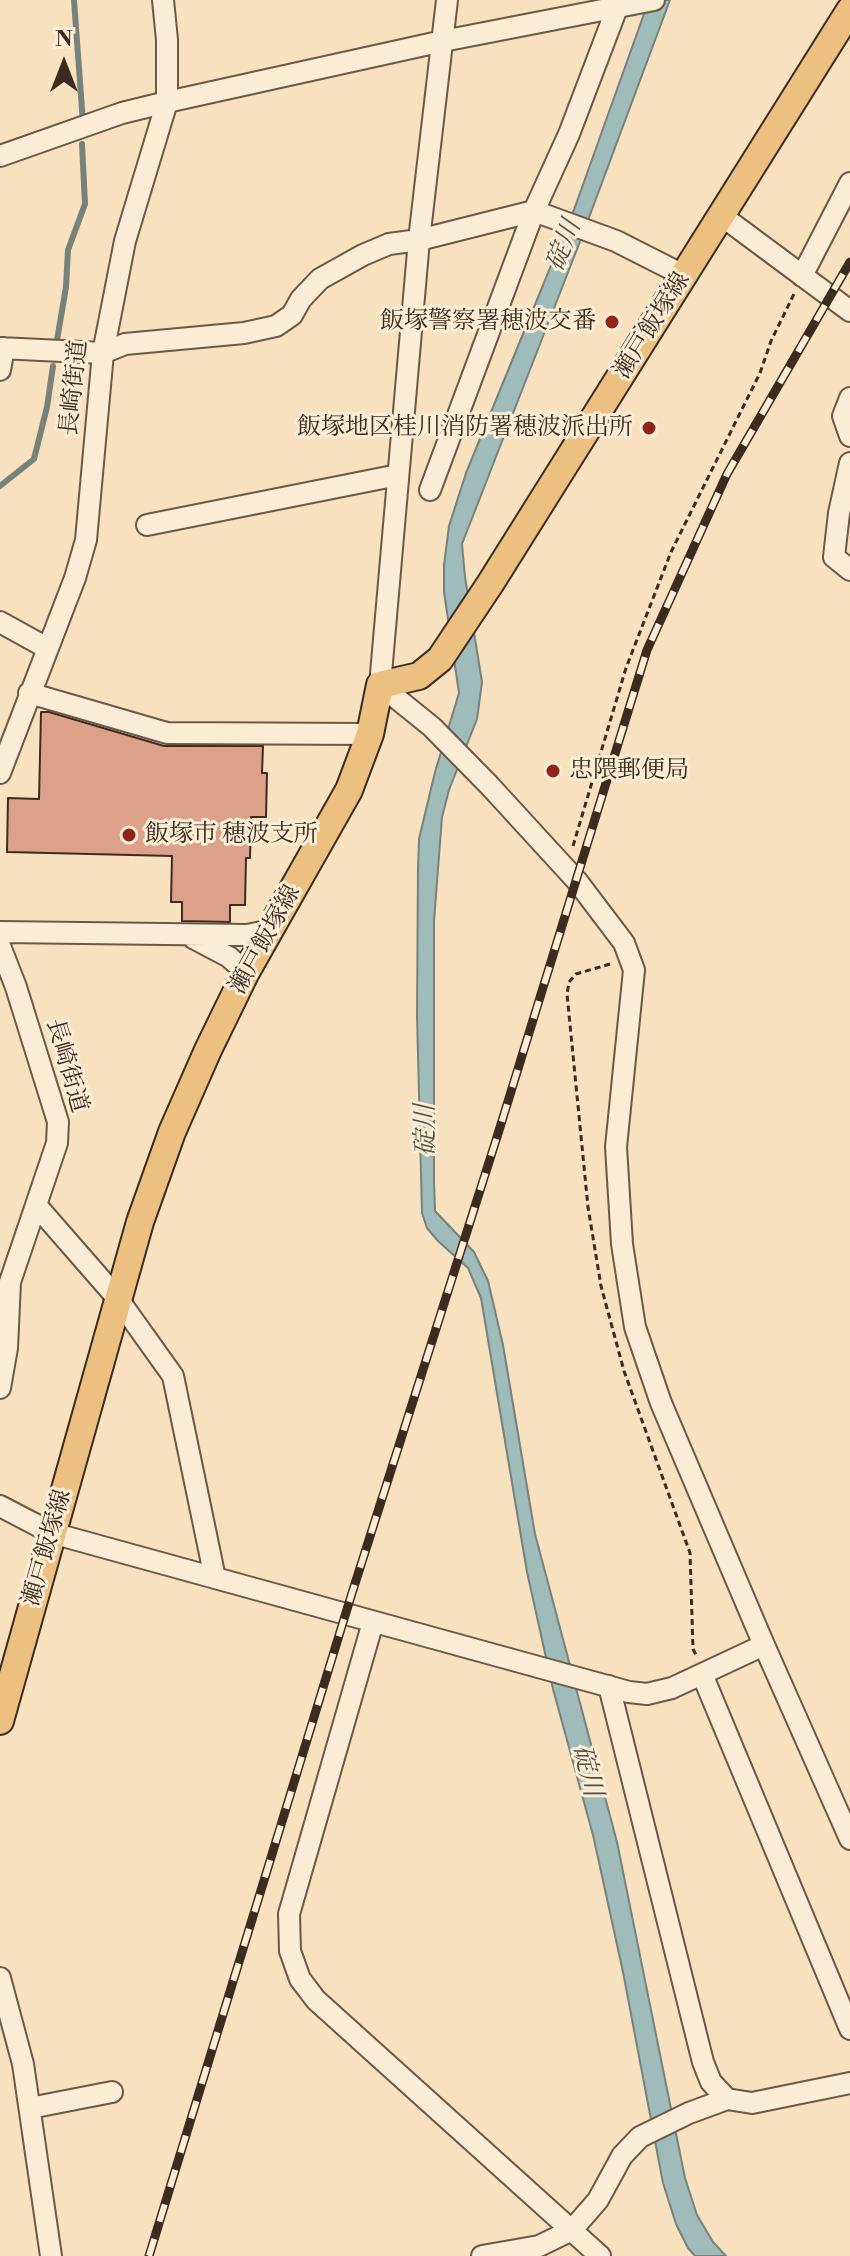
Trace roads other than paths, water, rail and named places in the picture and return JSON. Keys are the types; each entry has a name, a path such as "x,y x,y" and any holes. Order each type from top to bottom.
{"main road":[{"name":"瀬戸飯塚線","path":"0,1721 140,1222 172,1132 246,972 349,790 370,734 380,685 419,676 440,659 685,276 850,10"}],"street":[{"name":"長崎街道","path":"0,773 75,578 86,540 103,353 125,241 167,102 167,40 163,0"},
{"path":"447,0 419,240 380,685 432,727 489,785 566,868 624,943 634,970 616,1147 622,1244 635,1327 661,1403 850,1839"},
{"path":"0,156 122,113 167,102 443,41 654,0"},
{"path":"430,490 537,211 621,5"},
{"path":"802,276 850,183"},
{"path":"0,370 2,348 103,353 125,344 244,333 276,326 292,315 301,299 320,279 389,244 419,240 537,211 616,241 685,276"},
{"path":"722,216 850,311"},
{"path":"850,398 843,416 850,436"},
{"path":"850,463 839,513 834,557 850,570"},
{"path":"146,525 398,475"},
{"path":"0,622 47,648"},
{"path":"29,693 167,733 370,734"},
{"path":"0,932 247,935 272,926"},
{"path":"186,935 207,943 246,972"},
{"name":"長崎街道","path":"0,946 58,1122 57,1143 10,1282 7,1348 0,1388"},
{"path":"36,1205 118,1299 173,1376 215,1578"},
{"path":"0,1506 52,1533 647,1694 672,1688 764,1645"},
{"path":"373,1622 289,1914 290,1951 300,1979 316,2000 600,2256"},
{"path":"702,1674 850,2029"},
{"path":"609,1686 703,2062 711,2082 727,2099"},
{"path":"0,1978 23,2064 51,2256"},
{"path":"482,2256 539,2246 572,2230 598,2200 622,2156 640,2137 689,2113 727,2099 752,2103 850,2083"},
{"path":"30,2108 112,2092"}],"water":[{"name":"碇川","path":"649,0 670,0 462,544 482,682 477,719 449,790 442,817 434,921 434,1182 435,1211 474,1252 488,1281 503,1345 535,1534 617,1842 685,2178 697,2215 713,2242 726,2256 695,2256 688,2248 676,2224 663,2183 593,1835 553,1689 527,1572 481,1298 468,1268 427,1228 422,1213 417,1015 419,839 459,693 444,592 449,526 466,473 575,207"}],"waterway":[{"path":"74,0 83,123"},
{"path":"56,346 66,287 68,250 85,204 82,144"},
{"path":"0,486 34,459 53,366"}],"railway":[{"path":"149,2256 352,1593 647,650 727,474 850,262"}],"place":[{"name":"飯塚警察署穂波交番","path":"612,322"},
{"name":"飯塚地区桂川消防署穂波派出所","path":"649,428"},
{"name":"忠隈郵便局","path":"553,771"},
{"name":"飯塚市 穂波支所","path":"129,835"}]}
